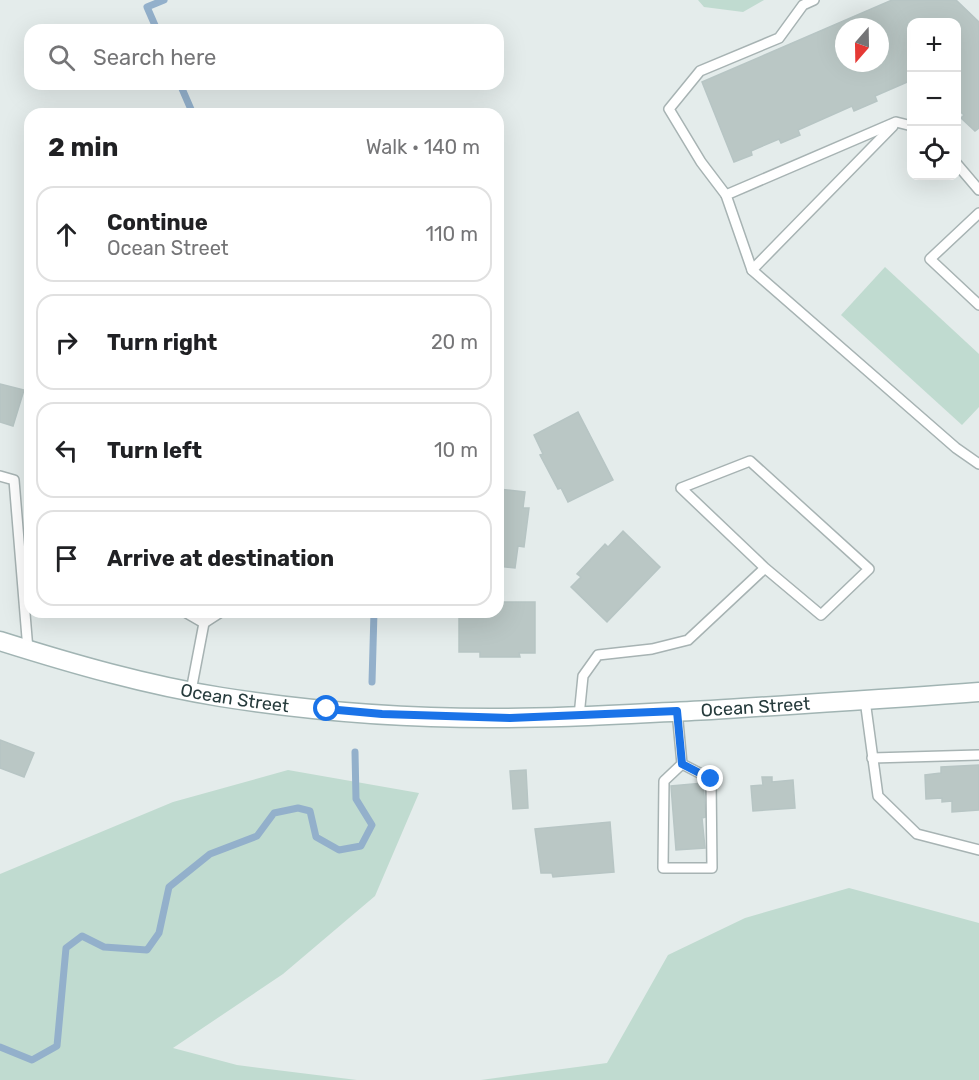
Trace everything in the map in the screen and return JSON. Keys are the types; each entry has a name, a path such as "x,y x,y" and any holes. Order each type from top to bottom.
{"main road":[{"name":"Ocean Street","path":"0,641 110,674 221,697 382,714 510,718 579,716 979,692"}],"lane":[{"path":"814,0 803,5 779,38 700,71 669,109 701,162 726,195 752,270 956,448 979,464"},
{"path":"726,195 896,122 907,125"},
{"path":"752,270 896,122"},
{"path":"961,168 979,190"},
{"path":"979,213 930,259 979,305"},
{"path":"750,461 869,569 821,615 765,568 698,504 681,488 750,461"},
{"path":"0,476 14,480 24,601"},
{"path":"579,716 583,676 598,655 652,649 688,640 765,568"},
{"path":"25,618 28,650"},
{"path":"195,618 204,623"},
{"path":"191,691 204,623 212,618"},
{"path":"865,700 878,796 917,834 979,850"},
{"path":"677,711 682,764"},
{"path":"873,758 979,755"},
{"path":"682,764 711,779 712,868 663,868 664,781 682,764"}],"green space":[{"path":"698,0 764,0 743,12 704,7"},
{"path":"885,267 979,354 979,407 962,425 841,315"},
{"path":"288,770 419,793 375,896 283,974 173,1048 237,1065 357,1080 0,1080 0,874 173,802"},
{"path":"849,888 979,923 979,1080 481,1080 607,1063 668,955 745,918"}],"building":[{"path":"892,0 956,0 979,22 979,128 975,131 961,118 964,115 961,112 961,18 907,18 907,82 875,96 877,101 854,111 852,106 798,130 800,135 781,143 779,139 751,151 752,155 734,162 702,82 835,25 835,72 889,72 889,18 850,18"},
{"path":"0,384 24,390 13,426 0,422"},
{"path":"578,412 613,480 568,502 561,488 558,489 540,455 543,454 534,435"},
{"path":"504,490 525,492 523,508 529,508 524,547 518,546 515,568 504,567"},
{"path":"623,531 660,567 607,622 571,587 581,577 577,574 605,544 608,547"},
{"path":"504,602 535,602 535,653 519,653 520,657 480,657 480,652 459,652 459,618 504,618"},
{"path":"0,740 34,753 24,777 0,768"},
{"path":"979,765 979,810 952,812 952,801 942,802 942,798 926,799 925,775 941,773 941,767"},
{"path":"526,770 528,808 513,809 510,771"},
{"path":"762,777 772,777 772,782 793,780 795,808 753,811 751,786 763,785"},
{"path":"703,783 706,817 702,818 705,848 676,850 671,786"},
{"path":"610,822 614,872 553,877 552,873 541,873 535,829"}],"waterway":[{"path":"154,24 147,7 164,0"},
{"path":"183,90 190,108"},
{"path":"372,682 374,618"},
{"path":"0,1047 32,1060 57,1046 66,948 82,936 104,947 147,950 159,933 169,887 210,854 257,836 274,813 298,808 310,811 316,837 339,850 361,846 372,825 356,799 355,752"}],"route":[{"path":"327,709 382,714 510,718 677,711 682,764 711,779"}]}
